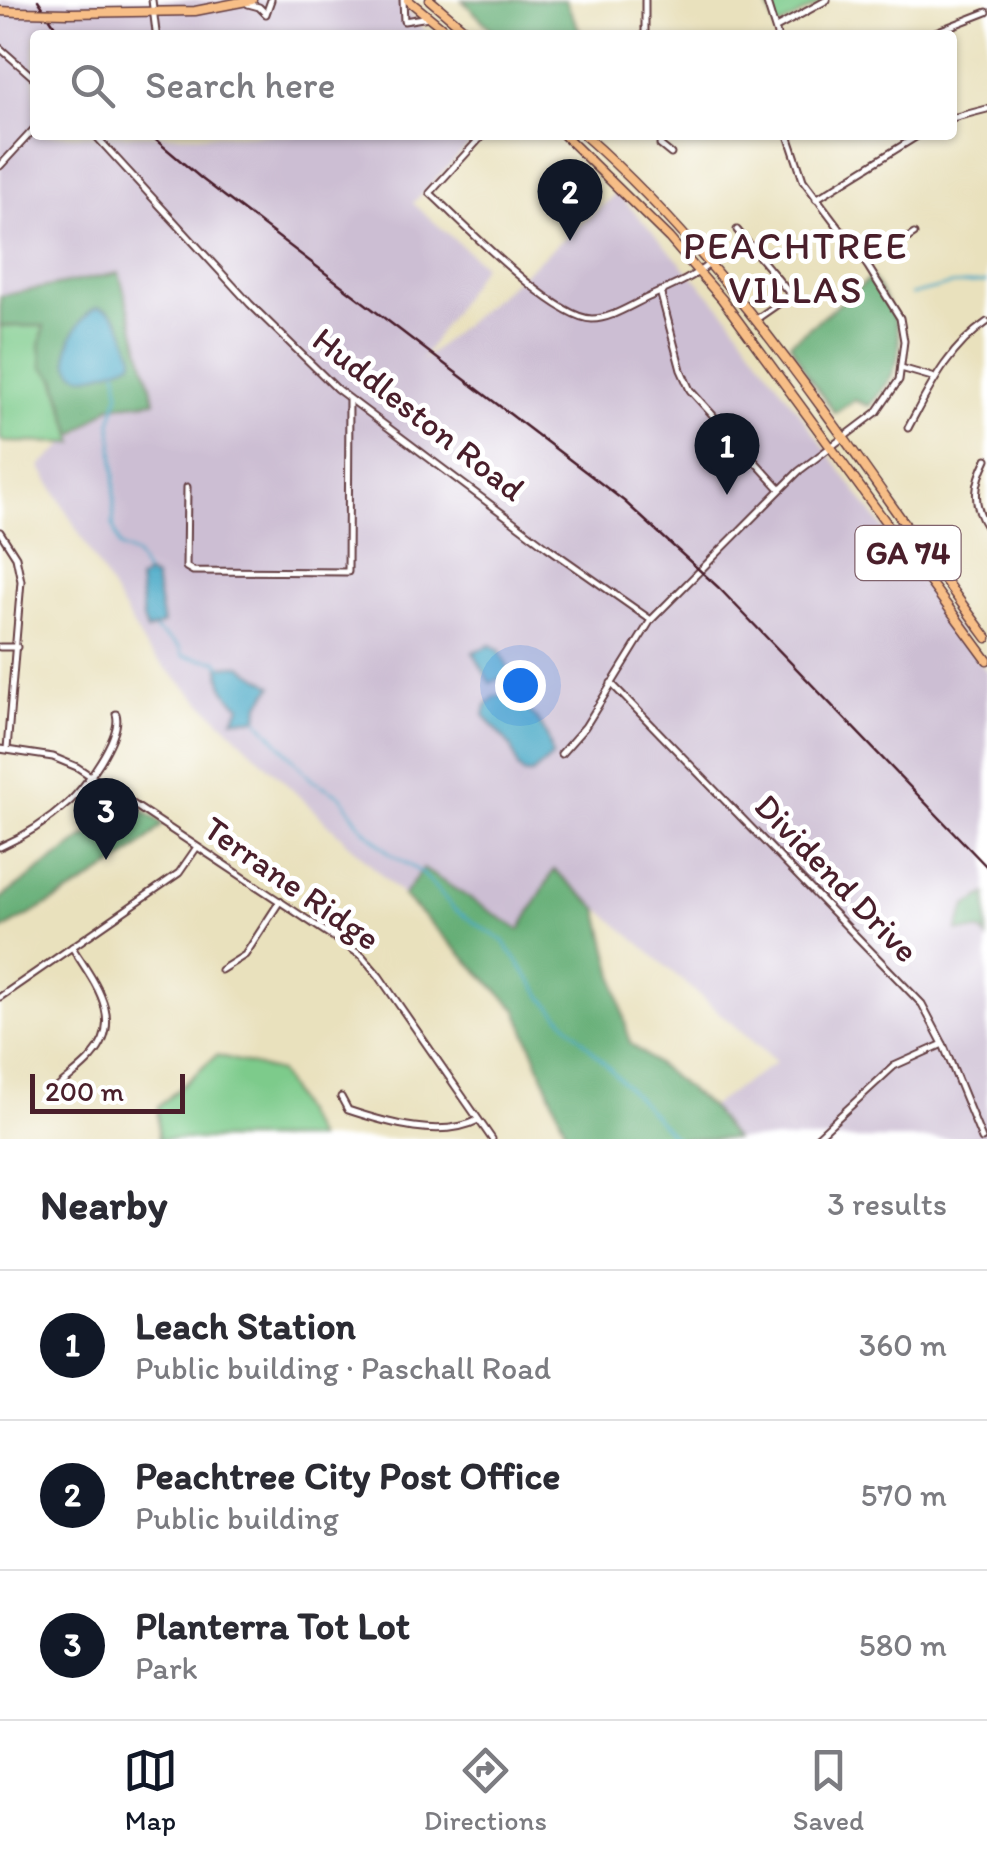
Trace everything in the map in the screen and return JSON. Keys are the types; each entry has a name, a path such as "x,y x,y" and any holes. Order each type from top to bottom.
{"main road":[{"path":"0,11 152,14 206,10 252,0"},
{"path":"406,0 444,30"},
{"path":"430,0 465,30"},
{"name":"GA 74","path":"569,140 696,274 830,445 987,660"},
{"name":"GA 74","path":"589,140 710,263 987,638"}],"street":[{"path":"152,0 156,30"},
{"path":"240,4 259,6 266,14 271,0"},
{"path":"406,0 404,21 430,17"},
{"path":"644,0 645,30"},
{"path":"766,0 775,30"},
{"path":"779,30 827,0"},
{"path":"941,30 987,12"},
{"path":"0,48 30,75"},
{"path":"957,117 987,109"},
{"path":"0,166 30,133"},
{"name":"Huddleston Road","path":"100,140 250,304 350,399 651,620"},
{"path":"478,140 430,192 558,307 589,319 606,317 696,274 710,263"},
{"path":"661,140 660,146 671,154"},
{"path":"561,754 585,727 651,620 780,488 884,405 894,392 904,340 900,318 804,180 790,140"},
{"path":"816,198 912,140"},
{"path":"737,230 791,294 755,320"},
{"path":"866,266 914,234"},
{"path":"660,291 690,390 780,488"},
{"path":"908,428 933,377 966,339 987,322"},
{"path":"901,368 933,377"},
{"path":"187,487 186,567 207,571 348,572 350,399"},
{"path":"987,459 976,493 979,514 987,527"},
{"path":"0,532 19,568 17,648 4,749"},
{"path":"0,647 17,648"},
{"name":"Dividend Drive","path":"611,683 904,983 929,1014 982,1139"},
{"path":"0,847 65,806 114,737 119,723 116,714"},
{"name":"Terrane Ridge","path":"4,749 53,757 90,775 368,961 492,1139"},
{"path":"0,996 179,873 197,846"},
{"path":"221,970 245,955 280,901"},
{"path":"56,1090 97,1051 106,1024 101,991 72,947"},
{"path":"815,1139 894,1066 943,1044"},
{"path":"341,1097 348,1110 432,1134 457,1132 478,1120"}],"shaded area":[{"path":"0,0 397,0 424,30 30,30 30,140 474,140 413,203 483,265 420,362 617,193 730,317 987,672 987,1139 734,1139 710,1107 776,1062 555,870 520,930 423,869 403,896 147,650 40,466 111,406 119,273 0,295"}],"green space":[{"path":"462,0 565,0 580,30 492,30"},
{"path":"766,0 827,0 776,28"},
{"path":"119,273 155,401 111,406 73,436 56,379 43,367 40,346 44,326 0,326 0,296"},
{"path":"872,277 897,327 898,358 893,373 869,406 854,400 835,413 790,343"},
{"path":"0,326 44,326 40,346 75,443 0,439"},
{"path":"132,803 163,824 109,869 0,931 0,899"},
{"path":"423,869 520,930 554,870 598,908 630,1043 710,1107 734,1139 569,1139 517,1010 403,896"},
{"path":"987,894 987,938 982,931 957,931 966,906"},
{"path":"217,1055 279,1072 317,1139 158,1139 158,1107"}],"water":[{"path":"97,307 117,318 134,355 132,362 113,370 78,375 71,368 68,349 82,319"},
{"path":"146,574 155,578 163,624 147,631 139,580"},
{"path":"491,645 500,651 511,674 490,683 473,652"},
{"path":"220,666 241,666 273,686 259,705 258,719 233,719 241,706 224,689"},
{"path":"507,695 537,720 551,747 552,757 532,774 524,774 518,768 512,748 484,715 495,696"}],"waterway":[{"path":"911,295 950,285 987,282"},
{"path":"117,370 119,393 111,422 113,526 120,547 136,555 146,573"},
{"path":"155,630 179,647 183,656 217,661 222,668"},
{"path":"258,720 312,780 341,796 360,825 390,854 422,873 455,910 503,941 544,999 676,1139"}],"railway":[{"path":"38,0 58,30"},
{"path":"156,140 624,501 719,588 987,867"}],"place":[{"name":"Peachtree City Post Office","path":"570,241"},
{"name":"Leach Station","path":"727,495"},
{"name":"Planterra Tot Lot","path":"106,860"}],"district":[{"name":"PEACHTREE VILLAS","path":"796,268"}]}
